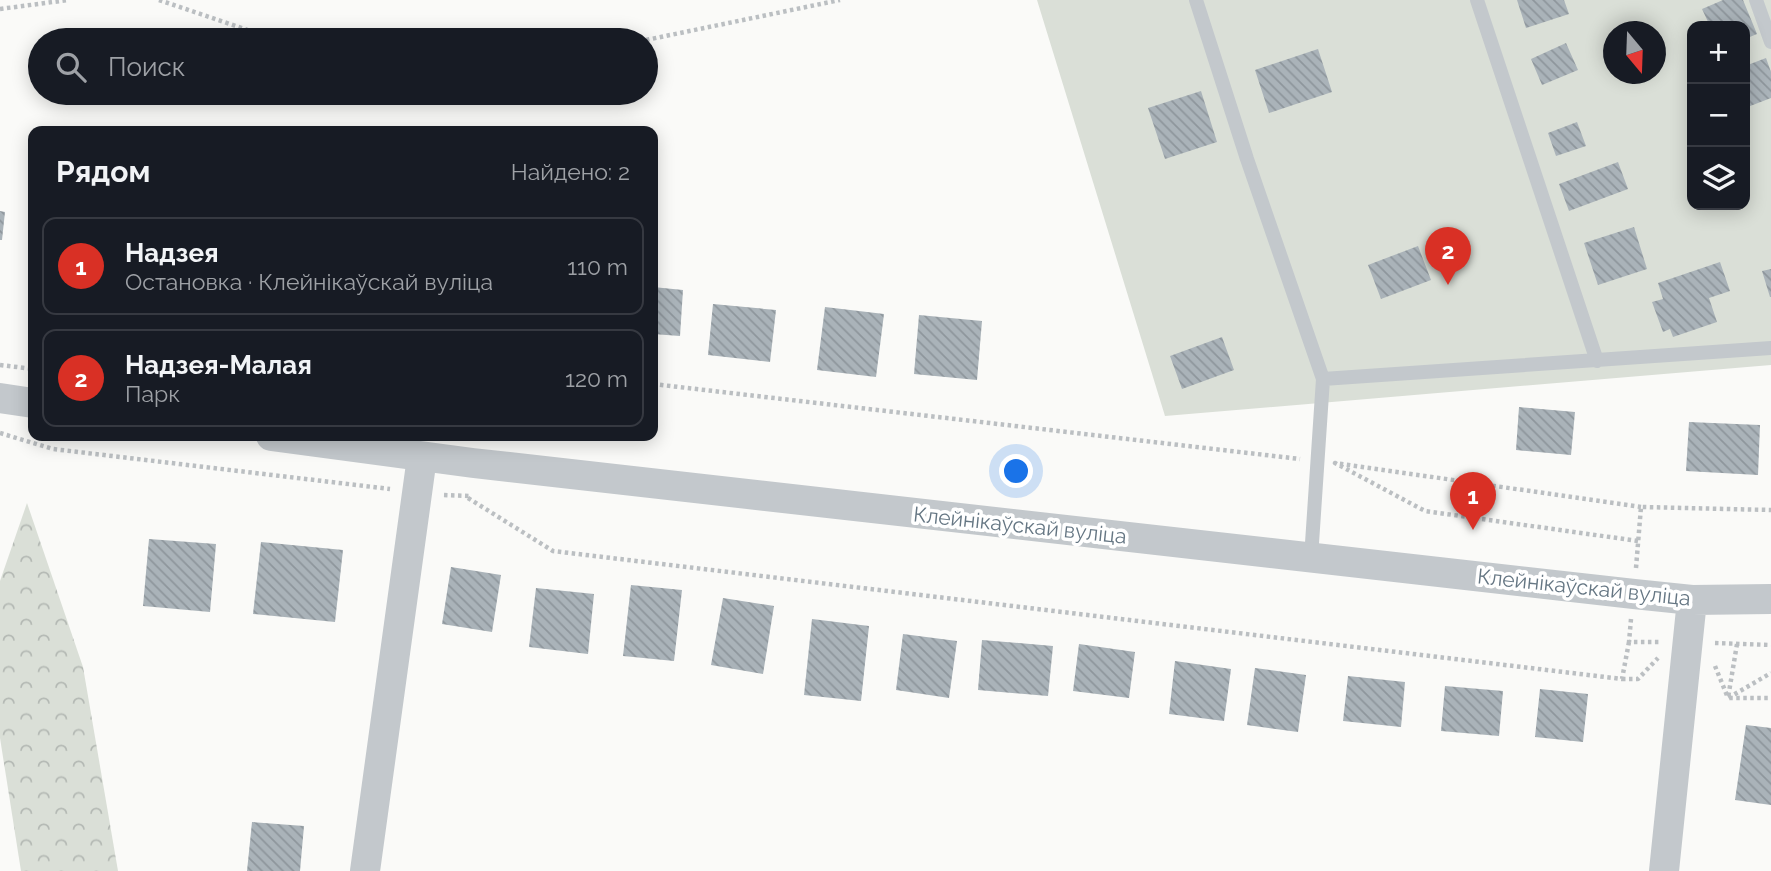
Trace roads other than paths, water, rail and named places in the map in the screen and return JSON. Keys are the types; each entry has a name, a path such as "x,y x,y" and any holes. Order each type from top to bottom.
{"street":[{"path":"0,398 28,402"},
{"name":"Клейнікаўскай вуліца","path":"307,441 473,463 1692,600 1771,599"},
{"path":"365,871 422,457"},
{"path":"1664,871 1692,600"}],"lane":[{"path":"1196,0 1247,159 1323,379 1311,558"},
{"path":"1477,0 1597,361"},
{"path":"1756,0 1771,42"},
{"path":"1323,379 1771,348"}],"place":[{"name":"Надзея-Малая","path":"1448,285"},
{"name":"Надзея","path":"1473,530"}]}
